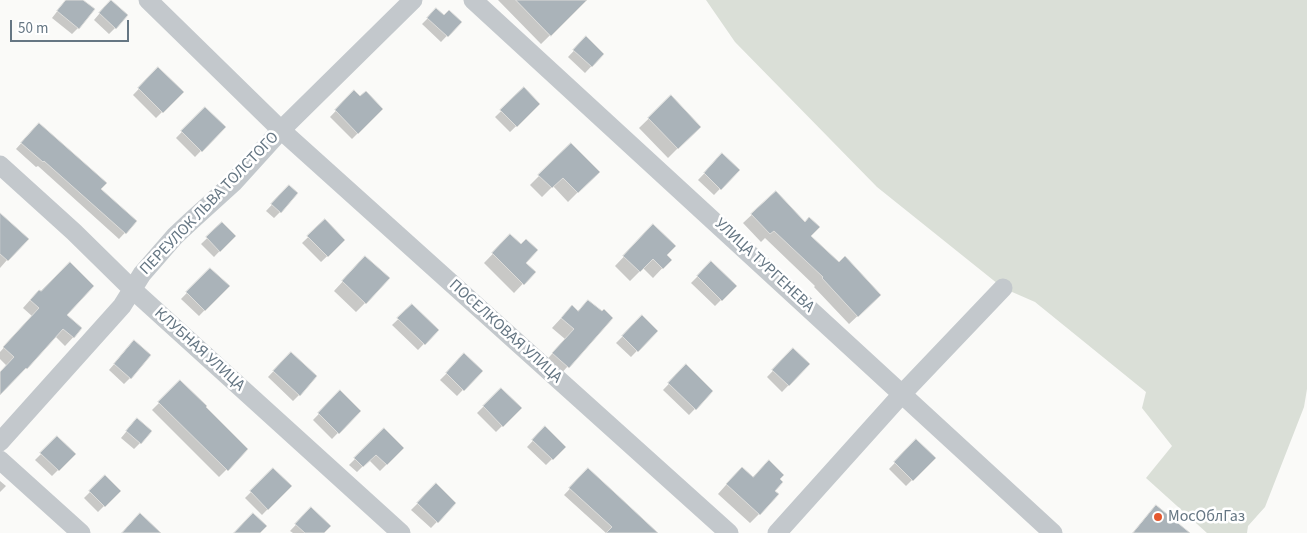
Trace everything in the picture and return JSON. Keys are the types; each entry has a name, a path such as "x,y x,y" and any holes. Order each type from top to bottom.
{"street":[{"name":"ПОСЕЛКОВАЯ УЛИЦА","path":"148,0 281,130 729,533"},
{"name":"ПЕРЕУЛОК ЛЬВА ТОЛСТОГО","path":"0,442 122,306 142,274 175,236 233,183 281,130 413,0"},
{"name":"УЛИЦА ТУРГЕНЕВА","path":"473,0 1053,533"},
{"name":"КЛУБНАЯ УЛИЦА","path":"0,165 132,289 401,533"},
{"path":"777,533 902,394 1003,288"},
{"path":"0,460 81,533"}],"shaded area":[{"path":"706,0 1307,0 1307,389 1304,407 1265,507 1248,526 1247,533 1207,533 1146,478 1172,446 1142,408 1146,392 1035,302 1003,288 877,187 735,42"}],"building":[{"path":"66,0 83,0 95,9 79,29 57,11"},
{"path":"111,0 128,15 116,29 99,13"},
{"path":"516,0 587,0 551,36"},
{"path":"436,8 444,15 449,10 462,22 448,37 427,18"},
{"path":"586,36 604,54 592,67 573,50"},
{"path":"158,67 184,92 163,113 138,88"},
{"path":"524,87 540,104 517,127 500,110"},
{"path":"354,90 360,96 366,91 383,109 358,134 335,110"},
{"path":"671,95 701,127 678,149 648,118"},
{"path":"205,107 226,127 202,152 181,131"},
{"path":"39,123 107,183 101,189 137,221 126,234 21,143"},
{"path":"571,143 600,172 578,193 563,178 552,188 538,175"},
{"path":"722,153 740,170 721,190 704,173"},
{"path":"289,185 298,193 281,213 271,204"},
{"path":"776,191 805,222 809,217 820,227 811,236 839,262 845,256 881,295 858,317 823,277 774,231 770,234 751,214"},
{"path":"0,213 29,239 8,261 0,254"},
{"path":"325,219 345,240 328,257 307,236"},
{"path":"222,222 236,236 220,252 206,237"},
{"path":"653,224 676,246 667,255 672,260 663,269 653,259 640,272 623,256"},
{"path":"510,234 521,244 526,239 538,250 526,263 536,272 524,285 492,253"},
{"path":"365,256 390,278 366,304 342,281"},
{"path":"711,261 737,286 722,301 697,276"},
{"path":"70,262 94,286 67,315 82,328 74,338 63,329 27,369 0,395 0,372 14,357 3,347 39,308 30,300"},
{"path":"210,268 230,286 205,311 186,292"},
{"path":"588,300 602,311 604,309 613,318 569,368 552,353 574,329 561,318 572,305 578,311"},
{"path":"412,304 439,330 425,345 397,318"},
{"path":"642,315 658,331 638,352 622,336"},
{"path":"134,340 151,355 131,379 114,364"},
{"path":"793,348 810,364 789,386 772,370"},
{"path":"291,352 317,376 300,396 273,371"},
{"path":"464,353 483,371 464,391 446,373"},
{"path":"686,364 713,391 696,410 668,383"},
{"path":"180,380 248,449 228,471 158,402"},
{"path":"501,388 522,408 503,427 483,406"},
{"path":"340,390 361,411 339,434 318,413"},
{"path":"137,418 152,431 141,444 126,431"},
{"path":"545,426 566,447 553,460 532,440"},
{"path":"384,428 404,448 387,465 376,455 363,467 354,458"},
{"path":"57,436 76,454 59,471 40,453"},
{"path":"916,439 936,458 913,481 894,462"},
{"path":"769,460 784,475 780,479 783,482 775,491 779,494 760,515 726,484 742,467 753,477"},
{"path":"273,468 292,486 268,510 250,491"},
{"path":"588,468 658,533 606,533 612,527 569,488"},
{"path":"105,475 121,491 105,507 89,491"},
{"path":"436,483 456,503 438,523 417,503"},
{"name":"МосОблГаз","path":"1156,505 1190,533 1133,533"},
{"path":"311,507 331,526 324,533 305,533 295,524"},
{"path":"140,513 161,533 122,533"},
{"path":"253,513 267,526 260,533 234,533"}],"place":[{"name":"МосОблГаз","path":"1158,517"}]}
